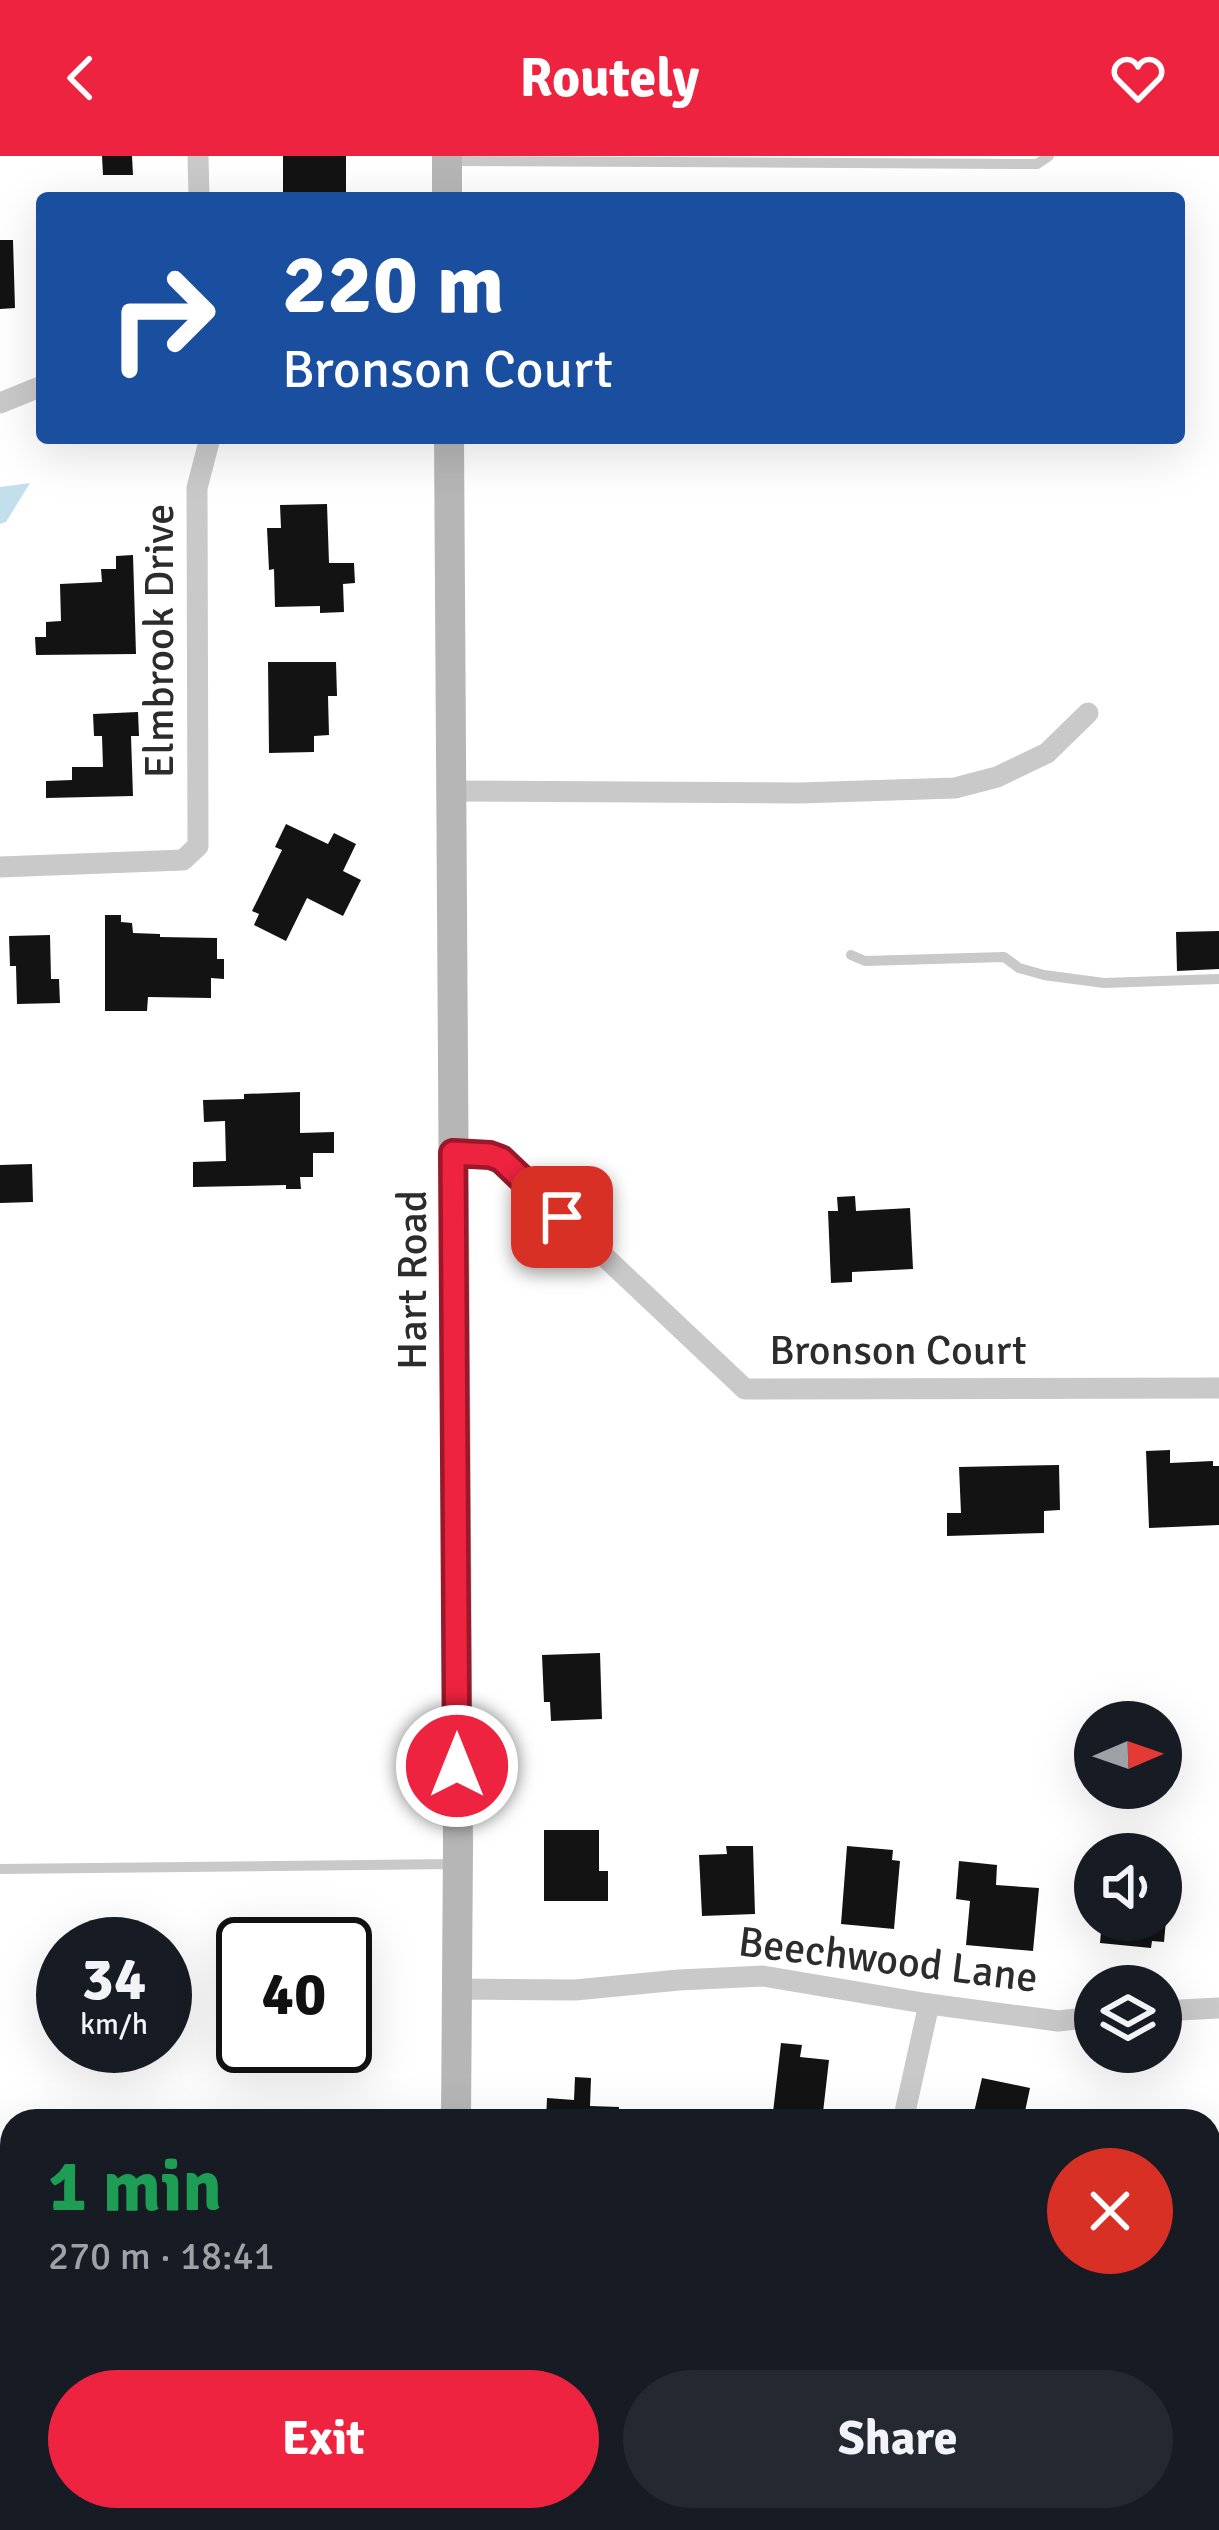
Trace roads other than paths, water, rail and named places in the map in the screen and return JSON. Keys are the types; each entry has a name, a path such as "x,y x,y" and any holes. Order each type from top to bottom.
{"street":[{"path":"198,156 199,192"},
{"path":"447,159 447,192"},
{"path":"0,403 36,388"},
{"name":"Elmbrook Drive","path":"0,867 183,860 198,846 197,488 208,444"},
{"name":"Hart Road","path":"448,444 456,2109"},
{"path":"451,791 800,793 955,788 997,777 1047,753 1088,712"},
{"name":"Bronson Court","path":"453,1153 501,1159 745,1389 1219,1388"},
{"name":"Beechwood Lane","path":"457,1989 575,1990 763,1976 929,2004 1074,2019"},
{"path":"906,2109 929,2004"},
{"path":"1182,2010 1219,2008"}],"lane":[{"path":"447,159 1037,164 1049,156"},
{"path":"851,955 865,961 1004,957 1019,968 1045,975 1104,983 1219,980"},
{"path":"0,1869 458,1864"}],"water":[{"path":"30,483 6,522 0,524 0,487"}]}
